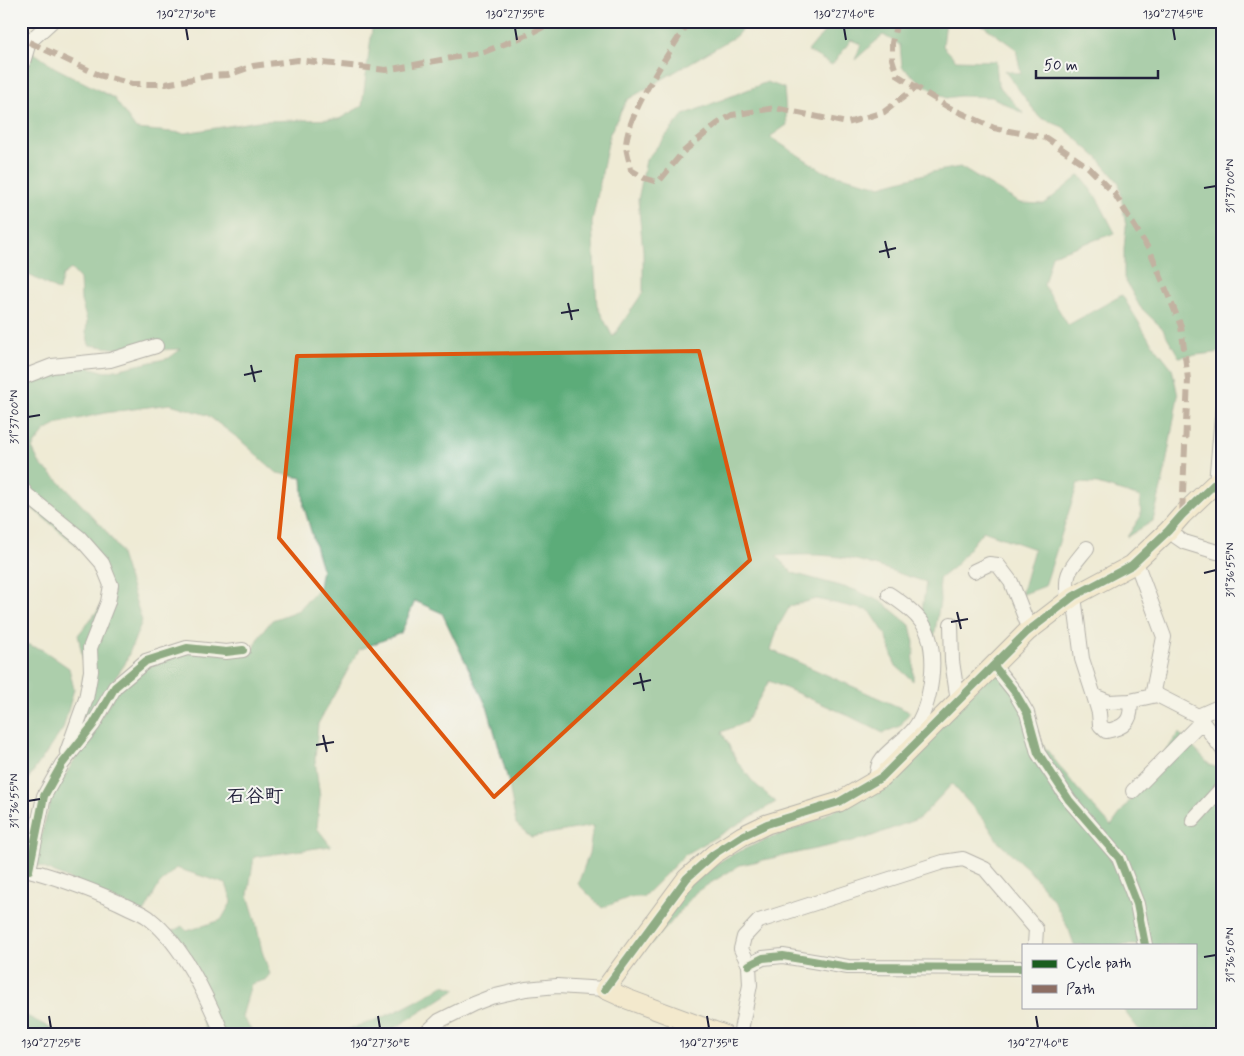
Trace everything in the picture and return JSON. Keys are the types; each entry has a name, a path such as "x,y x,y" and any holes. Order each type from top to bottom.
{"street":[{"path":"21,69 29,42 52,21"},
{"path":"21,378 52,366 110,360 156,346"},
{"path":"606,989 686,878 714,854 742,836 768,824 838,802 882,777 1030,630 1071,598 1136,562 1219,480 1223,405"},
{"path":"21,488 80,538 102,563 111,585 108,602 90,648 91,671 86,699 62,764 44,796 25,869 102,894 150,918 176,947 197,981 223,1035"},
{"path":"1168,531 1184,542 1223,552"},
{"path":"1087,548 1073,566 1066,581 1082,659 1099,713 1100,725 1106,731 1118,729 1129,719 1132,711 1130,701"},
{"path":"1136,562 1164,637 1152,696"},
{"path":"974,571 989,564 998,565 1011,582 1030,630"},
{"path":"876,781 879,763 914,730 927,704 933,673 930,637 924,625 912,610 889,594"},
{"path":"951,624 952,661 958,701"},
{"path":"62,764 93,725 116,686 146,662 187,648 226,652 243,650"},
{"path":"994,666 1014,691 1027,713 1038,753 1070,800 1119,858 1137,904 1145,944"},
{"path":"1094,696 1109,702 1130,701 1157,695 1200,719 1223,750"},
{"path":"1133,791 1200,719 1223,705"},
{"path":"1193,820 1223,787"},
{"path":"740,1035 750,985 749,965 741,949 744,937 758,921 943,862 963,859 985,869 1036,929 1035,944"},
{"path":"749,965 763,958 783,956 848,967 1022,968"},
{"path":"424,1035 438,1021 491,997 526,989 549,987 606,989 627,999 724,1035"}],"highlighted area":[{"path":"699,351 750,560 494,797 279,538 297,356"}],"green space":[{"path":"373,21 749,21 736,36 627,100 610,133 592,223 597,306 613,337 643,292 643,251 638,200 646,160 683,115 767,82 784,88 787,125 770,137 825,172 880,186 932,172 960,167 1020,203 1044,204 1080,175 1098,200 1115,233 1052,255 1044,285 1068,325 1122,295 1149,339 1172,368 1178,396 1164,476 1153,521 1127,537 1141,516 1140,497 1097,484 1078,483 1045,586 1021,595 1034,549 983,531 954,567 939,579 940,601 929,670 921,617 926,582 869,563 839,557 818,555 776,556 793,573 855,590 882,602 910,625 914,642 913,681 895,665 886,635 870,611 816,599 790,606 778,627 771,650 910,712 900,726 883,733 843,713 769,681 746,722 722,732 737,761 754,783 776,802 685,855 643,897 630,897 602,908 578,884 589,853 593,826 531,837 516,824 508,780 488,709 442,613 415,601 401,633 359,650 318,724 315,760 320,797 317,828 331,846 254,857 248,895 262,951 270,974 265,980 251,984 242,1017 256,1035 207,1035 202,1020 210,1004 169,933 182,926 187,931 221,920 232,901 226,884 176,868 159,885 144,913 35,864 43,827 53,795 119,687 141,669 190,652 251,655 260,635 272,620 299,610 319,587 322,569 304,507 302,478 277,473 239,439 207,415 170,404 105,413 60,423 45,431 32,448 40,464 64,486 106,531 120,551 142,621 125,664 74,738 85,670 78,635 105,601 96,579 93,559 21,499 21,381 81,365 106,372 169,358 181,349 135,351 89,345 86,332 87,321 81,301 80,279 71,269 63,275 59,291 27,274 21,273 21,76 33,52 54,67 114,98 136,129 185,133 258,121 339,119 362,106"},
{"path":"833,21 946,21 943,46 956,60 996,61 998,85 1024,114 992,97 960,96 946,98 923,84 902,67 900,45 883,35 855,60 861,44 851,40 832,65 808,51"},
{"path":"961,21 1223,21 1223,352 1179,357 1162,328 1140,307 1124,278 1126,227 1119,183 1098,158 1063,127 1039,117 1004,70 1021,74 1016,49 981,24"},
{"path":"21,642 43,650 69,668 74,689 63,729 28,779 21,830"},
{"path":"1004,661 1032,731 1076,787 1111,826 1179,733 1210,765 1223,770 1223,1035 1143,1035 1122,1008 1196,1008 1196,944 1074,944 1069,930 1052,898 1027,868 999,843 985,821 952,784 920,818 867,838 740,865 696,892 668,926 631,964 691,879 731,855 815,821 883,781"},
{"path":"443,985 457,989 395,1028 389,1035 330,1035 389,1014 416,1002"},
{"path":"21,1013 64,1035 21,1035"}],"marked path":[{"path":"29,42 99,75 132,84 166,84 208,76 228,75 253,66 298,60 386,70 484,52 532,33 554,21"},
{"path":"689,21 642,98 629,129 626,144 631,170 644,178 654,181 660,180 683,152 717,124 732,115 775,108 847,123 884,112 917,87"},
{"path":"897,21 892,43 892,59 897,75 948,107 994,128 1046,138 1088,167 1114,193 1151,253 1181,326 1188,379 1182,515"}],"cycle path":[{"path":"605,989 687,878 714,854 742,836 767,824 839,802 882,777 1027,632 1074,596 1132,565 1223,476"},
{"path":"29,870 44,796 62,764 93,725 115,687 146,661 187,648 226,652 243,650"},
{"path":"994,666 1014,691 1027,713 1038,753 1069,800 1119,858 1137,904 1145,944"},
{"path":"749,965 763,958 783,956 848,967 1022,968"}],"district":[{"name":"石谷町","path":"255,796"}]}
